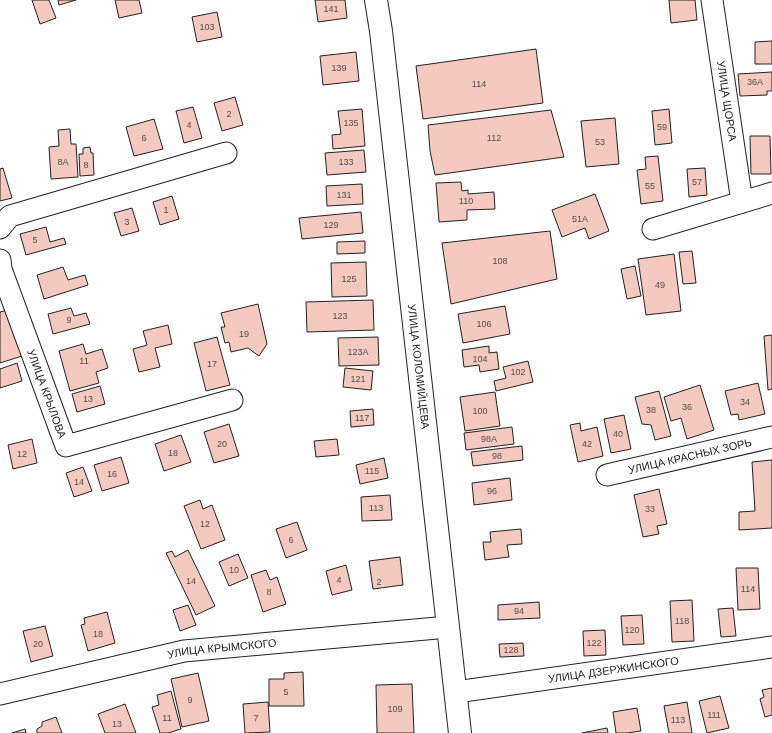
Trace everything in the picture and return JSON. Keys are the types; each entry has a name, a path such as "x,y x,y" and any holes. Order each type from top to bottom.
{"main road":[{"name":"УЛИЦА КОЛОМИЙЦЕВА","path":"376,0 381,31 460,733"}],"street":[{"name":"УЛИЦА ЩОРСА","path":"712,0 742,202"},
{"path":"0,228 10,216 226,153"},
{"path":"653,229 772,193"},
{"name":"УЛИЦА КРЫЛОВА","path":"0,266 66,446 232,400"},
{"name":"УЛИЦА КРАСНЫХ ЗОРЬ","path":"607,475 772,437"},
{"name":"УЛИЦА КРЫМСКОГО","path":"0,694 184,651 448,627"},
{"name":"УЛИЦА ДЗЕРЖИНСКОГО","path":"456,692 772,647"}],"building":[{"path":"32,0 49,0 56,18 40,24"},
{"path":"58,0 76,0 59,5"},
{"path":"115,0 139,0 142,13 119,18"},
{"path":"315,0 345,0 347,18 318,22"},
{"path":"669,0 695,0 697,20 671,23"},
{"path":"217,12 222,37 197,42 192,17"},
{"path":"772,41 772,64 755,64 755,42"},
{"path":"536,49 543,103 423,119 416,66"},
{"path":"356,52 359,81 323,85 320,56"},
{"path":"772,72 772,91 767,91 767,95 740,96 738,74"},
{"path":"235,97 243,125 222,131 214,103"},
{"path":"193,107 202,138 184,143 176,111"},
{"path":"362,109 365,146 333,149 332,135 341,134 338,111"},
{"path":"669,109 672,143 655,145 652,111"},
{"path":"551,110 564,157 435,175 430,151 428,125"},
{"path":"615,118 619,164 586,167 581,121"},
{"path":"154,119 163,149 134,156 126,127"},
{"path":"70,129 71,144 76,144 78,177 51,179 49,147 59,146 58,130"},
{"path":"750,136 770,136 771,174 751,174"},
{"path":"90,147 91,153 93,153 94,175 80,176 79,154 83,154 83,148"},
{"path":"364,150 366,172 327,175 325,153"},
{"path":"658,156 663,201 641,204 637,170 646,169 645,157"},
{"path":"3,168 12,198 0,201 0,169"},
{"path":"705,168 707,195 689,197 687,169"},
{"path":"461,182 462,191 468,190 468,194 494,192 495,209 467,210 467,220 439,222 436,183"},
{"path":"362,184 363,204 327,206 326,186"},
{"path":"595,194 609,231 589,239 585,228 562,237 552,210"},
{"path":"172,196 179,219 160,225 153,202"},
{"path":"132,208 139,231 121,236 114,213"},
{"path":"361,212 363,233 302,239 299,218"},
{"path":"46,227 50,242 64,238 66,244 26,255 20,234"},
{"path":"550,231 557,279 451,304 442,243"},
{"path":"365,241 365,253 337,254 337,242"},
{"path":"692,251 696,283 683,284 679,252"},
{"path":"674,254 681,311 646,315 638,259"},
{"path":"366,262 367,296 332,297 331,263"},
{"path":"635,266 641,296 627,299 621,269"},
{"path":"63,267 68,280 85,275 88,285 44,299 37,275"},
{"path":"373,300 374,330 307,332 306,302"},
{"path":"258,304 267,344 259,356 248,348 231,352 229,342 225,343 221,327 225,327 221,313"},
{"path":"505,306 510,334 463,343 458,314"},
{"path":"71,308 74,316 86,313 90,324 53,334 48,314"},
{"path":"8,310 22,356 0,363 0,312"},
{"path":"168,325 172,344 155,348 160,367 139,372 133,349 147,345 143,331"},
{"path":"772,335 772,389 768,390 764,336"},
{"path":"217,337 230,385 206,391 194,343"},
{"path":"378,337 379,365 339,366 338,338"},
{"path":"83,344 86,354 102,349 108,368 96,372 99,383 70,391 59,351"},
{"path":"489,346 489,353 497,352 499,369 480,372 479,365 464,367 462,350"},
{"path":"528,361 533,382 496,391 494,381 506,378 503,367"},
{"path":"17,363 22,381 0,388 0,369"},
{"path":"345,368 373,371 371,390 343,387"},
{"path":"758,383 765,414 739,420 738,414 731,415 725,391"},
{"path":"700,385 714,430 687,439 681,418 671,421 664,397"},
{"path":"100,386 105,404 77,412 72,394"},
{"path":"659,391 671,436 655,440 651,425 642,424 635,397"},
{"path":"495,392 500,426 465,431 460,397"},
{"path":"373,409 374,425 351,427 350,411"},
{"path":"624,415 631,449 611,453 604,419"},
{"path":"580,423 581,431 597,427 603,456 578,462 570,425"},
{"path":"229,424 239,456 214,463 204,432"},
{"path":"512,427 514,444 466,450 464,433"},
{"path":"181,435 191,462 164,471 155,444"},
{"path":"32,439 37,463 13,469 8,445"},
{"path":"337,439 339,455 316,457 314,441"},
{"path":"522,446 523,460 473,466 471,452"},
{"path":"121,457 129,483 102,491 94,465"},
{"path":"384,458 388,478 360,484 356,465"},
{"path":"772,460 772,528 739,530 739,512 755,511 752,462"},
{"path":"83,467 92,491 74,497 66,473"},
{"path":"510,478 512,500 474,505 472,483"},
{"path":"659,489 667,524 657,526 659,534 643,537 634,495"},
{"path":"390,495 392,520 362,521 361,497"},
{"path":"200,500 203,509 212,505 225,540 201,549 184,506"},
{"path":"297,522 307,550 286,558 276,529"},
{"path":"521,529 522,544 507,545 509,557 485,560 483,542 491,542 490,532"},
{"path":"188,550 215,606 196,615 166,553 172,551 175,557"},
{"path":"238,554 248,578 229,586 219,562"},
{"path":"400,557 403,585 373,589 369,561"},
{"path":"346,565 352,590 332,595 326,571"},
{"path":"736,568 758,568 760,609 738,610"},
{"path":"266,570 270,580 277,577 286,604 263,612 251,575"},
{"path":"692,600 694,641 672,642 670,601"},
{"path":"539,602 540,618 498,620 498,605"},
{"path":"188,605 196,625 180,631 173,610"},
{"path":"733,608 736,636 721,637 718,609"},
{"path":"107,612 115,643 88,651 81,625 85,624 84,618"},
{"path":"642,615 644,644 623,645 621,616"},
{"path":"45,626 53,656 31,662 23,631"},
{"path":"605,630 606,655 584,656 583,631"},
{"path":"523,643 524,656 500,657 499,644"},
{"path":"303,672 304,706 269,706 269,679 284,679 284,673"},
{"path":"198,673 209,721 182,727 171,679"},
{"path":"412,684 414,733 377,733 376,685"},
{"path":"772,688 772,715 765,717 760,699 764,697 762,690"},
{"path":"171,691 181,729 168,733 160,733 152,707 159,705 157,695"},
{"path":"720,696 729,728 707,733 699,701"},
{"path":"268,702 270,732 245,733 243,704"},
{"path":"687,702 692,733 669,733 664,706"},
{"path":"125,704 136,733 105,733 98,714"},
{"path":"637,708 641,731 616,733 613,712"},
{"path":"56,717 62,733 37,733 37,729 42,726 42,722"},
{"path":"607,728 608,733 582,733"},
{"path":"25,729 26,733 12,733"}]}
